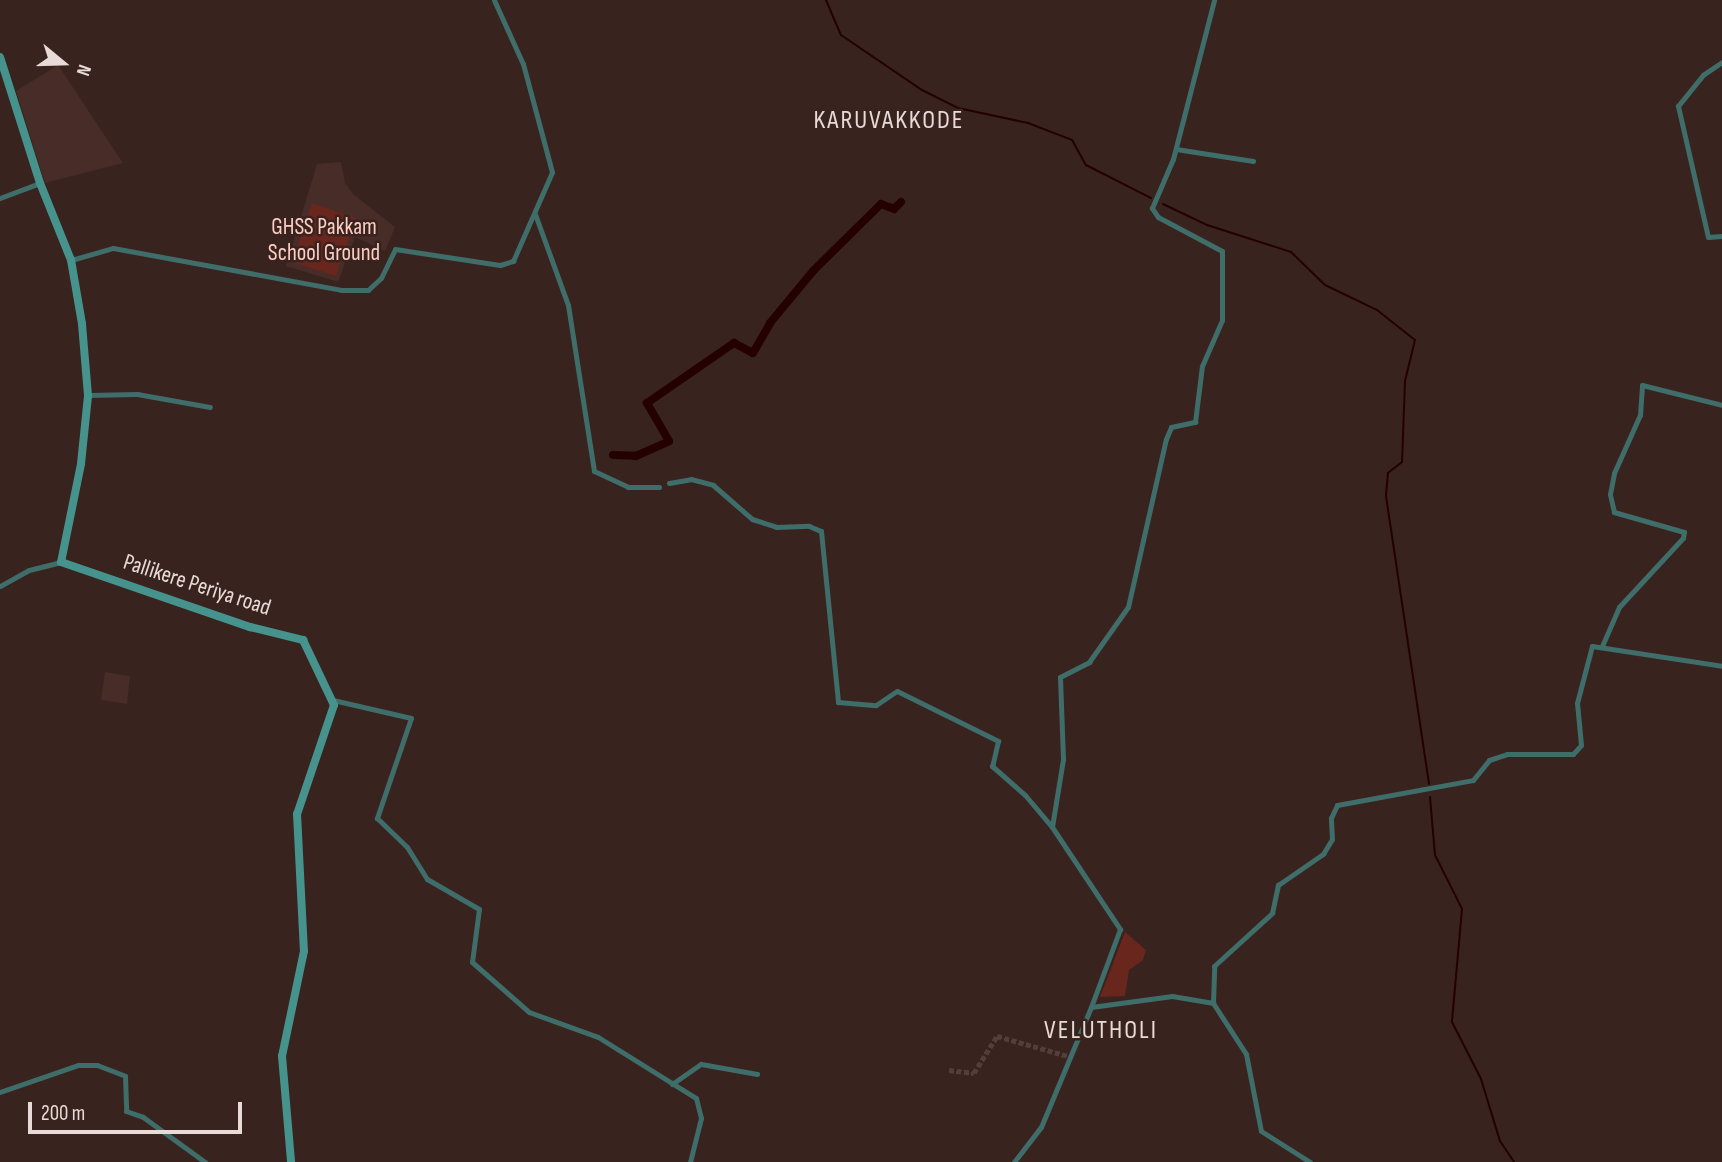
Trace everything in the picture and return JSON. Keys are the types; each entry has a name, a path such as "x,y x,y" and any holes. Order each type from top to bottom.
{"main road":[{"path":"0,57 40,183 71,260 88,395 81,464 61,562"},
{"name":"Pallikere Periya road","path":"61,562 250,627 303,640 333,700"},
{"path":"291,1162 282,1056 304,951 297,814 330,723 333,700"}],"street":[{"path":"71,260 113,248 214,270 341,290 368,289 381,278 395,249 500,265 513,261 552,172 550,156 523,64 494,0"},
{"path":"1052,827 1063,760 1060,677 1089,662 1128,607 1166,439 1171,426 1195,422 1202,366 1222,320 1222,251 1158,217 1152,208 1176,149 1213,0"},
{"path":"1722,62 1703,75 1678,106 1708,237 1722,236"},
{"path":"1176,149 1253,161"},
{"path":"0,198 40,183"},
{"path":"535,214 568,305 594,471 628,487 659,487"},
{"path":"1602,646 1619,607 1683,538 1684,532 1614,512 1610,494 1614,473 1640,415 1642,385 1722,405"},
{"path":"88,395 137,394 210,407"},
{"path":"669,483 691,479 713,485 752,519 776,527 809,526 821,531 838,702 876,705 897,691 998,741 992,766 1025,795 1052,827 1120,929 1041,1128 1014,1162"},
{"path":"0,586 29,570 61,562"},
{"path":"1310,1162 1261,1131 1246,1054 1213,1003 1214,966 1272,913 1278,885 1322,854 1332,839 1331,818 1337,805 1473,780 1489,760 1507,754 1573,754 1581,744 1577,704 1587,653 1592,646 1722,666"},
{"path":"333,700 411,718 377,818 408,847 427,878 479,909 472,962 529,1012 598,1037 696,1098 701,1118 690,1162"},
{"path":"1091,1007 1172,996 1213,1003"},
{"path":"672,1084 701,1064 757,1074"},
{"path":"0,1092 78,1065 97,1065 125,1076 126,1111 143,1117 205,1162"}],"shaded area":[{"path":"58,65 123,163 45,183 16,91"},
{"path":"341,162 345,183 353,194 395,227 385,251 355,237 338,282 286,266 317,164"},
{"path":"105,672 130,676 127,704 101,700"}],"green space":[{"name":"GHSS Pakkam School Ground","path":"312,203 356,218 336,276 292,262"},
{"path":"1125,932 1146,950 1143,960 1129,970 1125,996 1100,997"}],"waterway":[{"path":"826,0 841,35 922,90 958,108 1028,123 1072,140 1086,165 1151,198"},
{"path":"613,455 636,456 669,441 647,403 734,343 753,353 770,323 814,270 881,204 894,209 901,202"},
{"path":"1163,204 1207,225 1291,252 1325,285 1377,310 1415,340 1405,381 1402,462 1388,473 1386,496 1429,784"},
{"path":"1430,797 1435,855 1462,909 1452,1022 1481,1079 1500,1141 1514,1162"}],"tunnel":[{"path":"949,1070 974,1073 997,1036 1071,1057"}],"district":[{"name":"KARUVAKKODE","path":"889,121"},
{"name":"VELUTHOLI","path":"1101,1031"}]}
